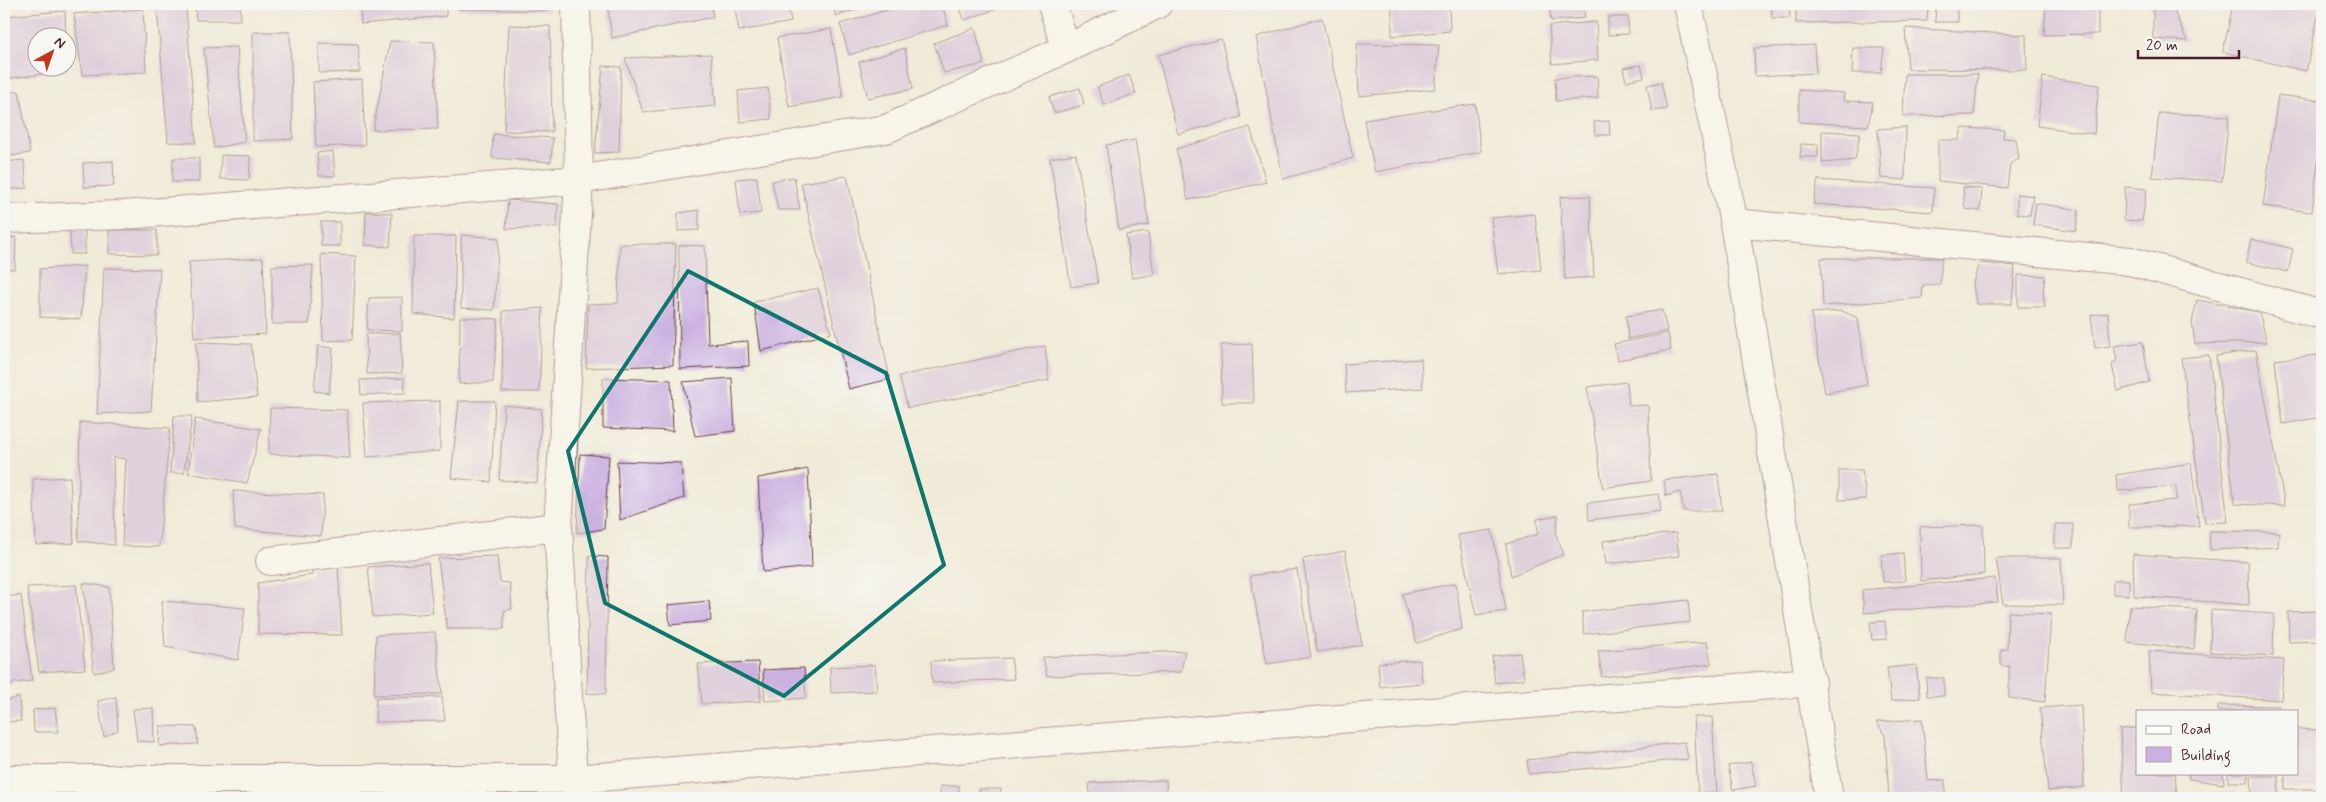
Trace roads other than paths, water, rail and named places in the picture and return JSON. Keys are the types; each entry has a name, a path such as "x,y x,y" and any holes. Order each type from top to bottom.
{"street":[{"path":"573,779 558,527 579,180 576,4"},
{"path":"1052,4 1066,49"},
{"path":"4,219 123,215 579,180 886,129 1066,49 1158,4"},
{"path":"1688,4 1734,222 1812,682 1829,798"},
{"path":"1734,222 2130,261 2322,314"},
{"path":"270,561 558,527"},
{"path":"4,779 573,779 1812,682"}]}
